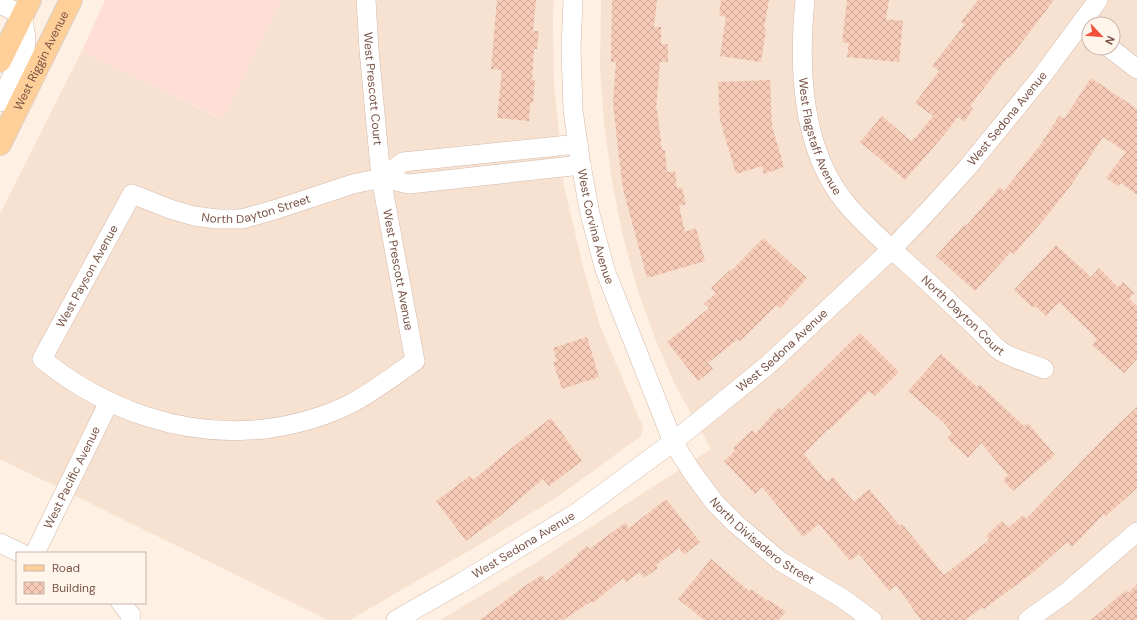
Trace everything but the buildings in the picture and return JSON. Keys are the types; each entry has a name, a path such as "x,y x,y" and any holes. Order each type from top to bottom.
{"main road":[{"name":"West Riggin Avenue","path":"0,144 71,0"},
{"path":"0,61 26,7"}],"street":[{"name":"West Prescott Court","path":"366,0 369,58 381,178"},
{"name":"West Corvina Avenue","path":"574,0 571,49 573,110 590,214 605,270 673,442"},
{"name":"West Flagstaff Avenue","path":"805,0 802,43 803,82 808,116 815,145 823,167 833,186 849,207 892,249"},
{"name":"West Sedona Avenue","path":"1091,16 1098,0"},
{"path":"0,4 26,7 25,49 0,102"},
{"name":"West Sedona Avenue","path":"396,620 578,512 673,442 768,365 892,249 972,162 1038,81 1081,33"},
{"path":"1120,56 1137,69"},
{"name":"North Dayton Street","path":"132,194 182,213 207,218 229,220 264,213 354,184 381,178 403,162 578,144"},
{"name":"North Dayton Street","path":"381,178 409,184 581,165"},
{"name":"West Prescott Avenue","path":"109,402 151,419 190,428 254,430 280,427 315,418 351,403 370,392 415,361 381,178"},
{"name":"West Payson Avenue","path":"109,402 74,383 42,359 132,194"},
{"name":"North Dayton Court","path":"892,249 1002,352 1044,369"},
{"name":"West Pacific Avenue","path":"35,552 109,402"},
{"name":"North Divisadero Street","path":"673,442 692,472 715,503 736,524 780,561 842,598 872,620"},
{"path":"1028,620 1067,592 1137,532"},
{"path":"0,543 19,552"},
{"path":"122,604 131,615 130,620"}],"shaded area":[{"path":"105,0 281,0 222,119 82,51"},
{"path":"281,0 554,0 554,82 564,186 584,270 599,323 643,427 641,436 559,496 484,542 350,620 328,620 0,459 0,214 82,51 221,119"},
{"path":"601,0 1137,0 1137,620 440,620 532,565 711,449 676,387 656,341 637,288 622,233 612,181 604,125 600,67"}]}
